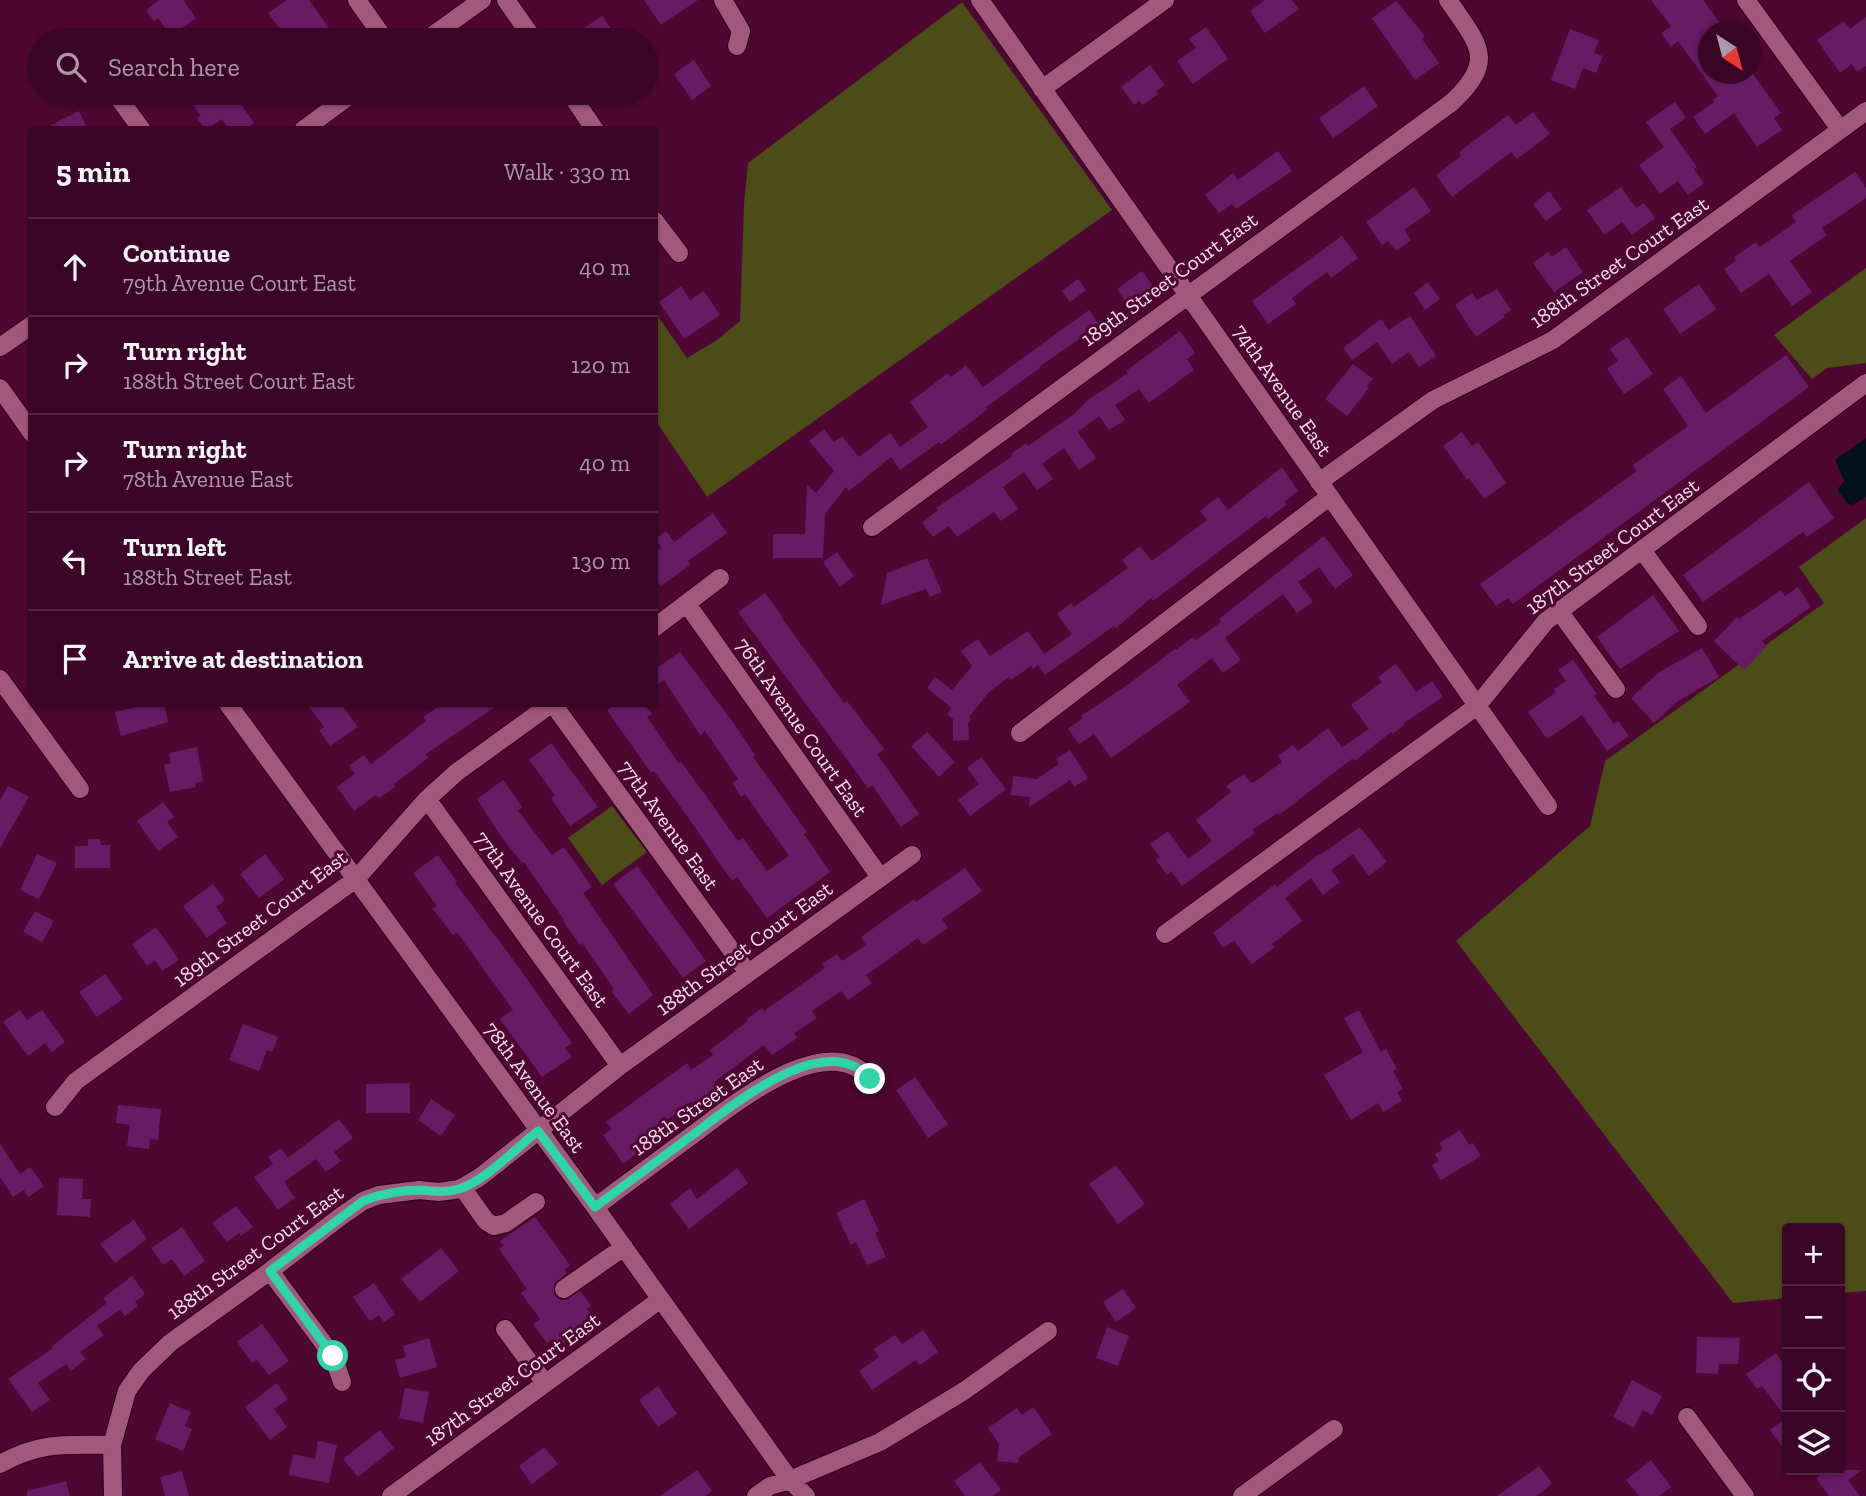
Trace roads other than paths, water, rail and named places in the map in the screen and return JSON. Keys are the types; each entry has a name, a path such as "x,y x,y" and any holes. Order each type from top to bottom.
{"street":[{"path":"357,0 377,28"},
{"path":"443,28 482,0"},
{"path":"506,0 526,28"},
{"path":"723,0 741,31 737,46"},
{"name":"74th Avenue East","path":"980,0 1548,806"},
{"path":"1042,89 1166,0"},
{"name":"189th Street Court East","path":"872,527 1468,88 1478,73 1479,49 1448,0"},
{"path":"1746,0 1840,129"},
{"path":"124,105 139,126"},
{"path":"309,126 337,105"},
{"path":"578,105 592,126"},
{"name":"188th Street Court East","path":"1020,733 1433,400 1553,340 1866,111"},
{"path":"658,224 679,253"},
{"path":"0,347 28,327"},
{"name":"187th Street Court East","path":"1165,934 1477,706 1546,621 1866,383"},
{"path":"0,388 28,427"},
{"path":"1642,550 1698,626"},
{"path":"658,625 720,578"},
{"name":"76th Avenue Court East","path":"687,604 880,877"},
{"path":"1559,611 1616,689"},
{"path":"0,680 80,789"},
{"name":"78th Avenue East","path":"230,707 624,1247 790,1480 806,1496"},
{"name":"189th Street Court East","path":"55,1107 76,1081 356,878 427,799 457,772 548,707"},
{"name":"77th Avenue East","path":"554,707 748,973"},
{"name":"77th Avenue Court East","path":"427,799 620,1066"},
{"name":"188th Street Court East","path":"113,1496 111,1445 127,1391 141,1371 170,1343 363,1201 379,1195 462,1188 480,1177 620,1066 912,855"},
{"name":"188th Street East","path":"595,1207 714,1119 779,1076 800,1068 835,1062 853,1065 870,1079"},
{"path":"462,1188 486,1221 494,1226 506,1223 536,1202"},
{"path":"565,1289 624,1247"},
{"path":"270,1271 333,1356 342,1382"},
{"name":"187th Street Court East","path":"391,1496 661,1299"},
{"path":"505,1329 545,1383"},
{"path":"756,1496 770,1486 880,1442 900,1431 964,1391 1048,1331"},
{"path":"1688,1416 1745,1496"},
{"path":"1242,1496 1334,1429"},
{"path":"0,1464 20,1453 44,1446 111,1445"}]}
